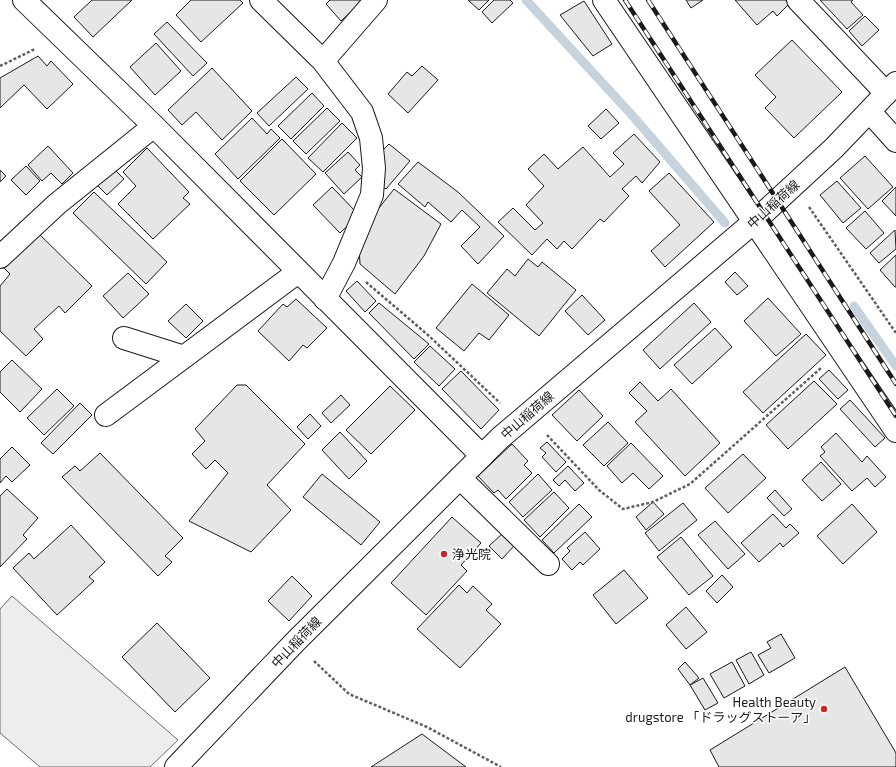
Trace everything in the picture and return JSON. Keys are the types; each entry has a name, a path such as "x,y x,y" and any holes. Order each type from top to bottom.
{"street":[{"path":"24,0 154,126 482,456"},
{"path":"261,0 323,61 362,112 371,138 374,168 372,195 344,263 325,299"},
{"path":"323,61 376,0"},
{"path":"604,0 896,431"},
{"path":"798,0 891,88"},
{"name":"中山稲荷線","path":"176,767 295,642 482,456 523,418 755,221 870,112 891,88"},
{"path":"870,112 896,141"},
{"path":"0,257 56,204 154,126"},
{"path":"106,415 298,272"},
{"path":"124,338 184,357"},
{"path":"460,478 548,564"}],"path":[{"path":"0,66 39,47 58,32"},
{"path":"794,185 896,333"},
{"path":"344,263 428,335 476,380 523,418 600,490 623,509 653,502 690,484 842,350"},
{"path":"295,642 348,694 427,728 501,767"}],"shaded area":[{"path":"12,596 178,740 150,767 40,767 0,733 0,609"}],"building":[{"path":"92,0 132,0 93,37 74,17"},
{"path":"191,0 240,0 243,3 201,42 176,15"},
{"path":"330,0 364,0 341,21 326,4"},
{"path":"468,0 489,0 479,10"},
{"path":"494,0 510,0 513,3 492,23 482,12"},
{"path":"686,0 703,0 691,8"},
{"path":"735,0 786,0 789,4 777,16 773,11 757,25"},
{"path":"820,0 853,0 851,2 863,15 847,29"},
{"path":"584,1 612,44 593,56 560,15"},
{"path":"865,16 879,30 862,46 849,31"},
{"path":"167,22 207,63 193,76 154,34"},
{"path":"792,40 842,92 794,138 765,108 776,97 755,75"},
{"path":"156,43 181,71 155,95 130,67"},
{"path":"38,56 47,66 51,61 73,84 47,109 24,85 0,108 0,78"},
{"path":"422,66 438,80 408,113 388,94 407,72 412,76"},
{"path":"212,68 252,111 222,140 196,112 182,125 168,110"},
{"path":"296,77 308,89 269,126 257,113"},
{"path":"312,93 324,106 291,139 278,126"},
{"path":"327,108 340,121 306,154 293,141"},
{"path":"606,109 619,123 601,139 588,126"},
{"path":"252,118 267,134 271,129 280,138 238,179 215,154"},
{"path":"342,123 357,138 323,172 308,158"},
{"path":"634,134 660,162 642,183 636,176 622,189 629,196 604,222 600,219 572,249 564,241 557,249 547,239 532,255 498,222 513,208 535,230 543,223 526,205 544,186 528,169 544,154 558,169 583,147 610,177 624,164 613,153"},
{"path":"282,139 316,174 274,215 240,181"},
{"path":"389,144 410,161 386,189 380,185 383,150"},
{"path":"48,146 73,173 62,184 51,173 42,181 28,165"},
{"path":"147,148 189,192 183,198 190,204 153,239 118,204 136,186 123,172"},
{"path":"348,152 360,165 355,170 362,177 344,194 325,173"},
{"path":"865,156 893,187 868,209 840,178"},
{"path":"418,162 458,192 504,236 478,264 461,246 480,227 462,210 451,222 428,202 425,207 398,184"},
{"path":"26,166 40,181 26,195 11,180"},
{"path":"114,169 124,179 107,195 97,185"},
{"path":"0,170 6,176 0,182"},
{"path":"669,173 714,222 665,267 651,251 680,225 649,191"},
{"path":"837,181 861,208 843,223 820,195"},
{"path":"332,187 359,215 340,233 313,205"},
{"path":"896,187 896,216 882,201"},
{"path":"394,189 441,224 424,256 395,294 360,264 359,247 375,213"},
{"path":"94,192 167,262 146,284 73,213"},
{"path":"865,211 884,233 866,249 846,228"},
{"path":"895,230 896,249 879,263 870,253"},
{"path":"36,231 92,286 65,313 59,306 34,329 43,339 26,356 0,331 0,286 10,274 2,266"},
{"path":"896,255 896,287 895,287 880,270"},
{"path":"528,259 538,267 542,262 576,290 539,336 487,293 507,269 515,276"},
{"path":"735,272 748,286 737,295 725,282"},
{"path":"128,273 149,294 123,318 103,296"},
{"path":"357,281 376,301 365,312 346,291"},
{"path":"472,284 509,315 489,340 479,333 464,351 436,328"},
{"path":"582,295 605,320 588,335 565,311"},
{"path":"768,298 801,334 776,356 744,321"},
{"path":"296,299 327,328 307,348 303,345 289,361 258,331 283,304 287,307"},
{"path":"379,303 429,344 414,359 369,313"},
{"path":"694,303 711,322 660,369 643,350"},
{"path":"186,304 203,321 186,338 168,321"},
{"path":"715,328 732,347 692,384 674,365"},
{"path":"806,334 826,355 763,413 743,392"},
{"path":"430,346 455,369 439,386 414,362"},
{"path":"12,360 42,389 20,412 0,392 0,372"},
{"path":"829,370 848,390 838,399 819,379"},
{"path":"461,371 499,410 481,429 442,389"},
{"path":"814,381 837,404 788,449 766,425"},
{"path":"640,382 658,401 671,389 720,443 685,476 635,422 647,411 629,393"},
{"path":"237,385 246,385 305,444 267,485 291,510 251,552 189,521 228,473 215,460 206,469 192,454 205,441 195,429"},
{"path":"390,386 415,410 371,454 346,430"},
{"path":"57,389 74,406 44,435 27,418"},
{"path":"579,390 603,416 577,441 552,415"},
{"path":"341,395 350,405 331,423 322,413"},
{"path":"850,400 885,438 875,447 840,409"},
{"path":"80,403 92,415 53,454 41,443"},
{"path":"310,414 321,426 308,439 297,427"},
{"path":"608,422 628,443 604,466 583,445"},
{"path":"340,432 367,461 349,479 322,450"},
{"path":"836,433 862,462 867,456 886,477 875,487 867,478 852,491 820,456 825,452 821,447"},
{"path":"547,442 566,462 556,472 542,457 546,453 540,448"},
{"path":"631,443 663,476 649,489 633,473 622,483 607,466"},
{"path":"512,444 528,461 524,465 532,473 506,499 498,490 494,493 478,476"},
{"path":"12,447 30,465 12,482 6,476 0,483 0,459"},
{"path":"100,453 183,538 165,556 172,562 158,576 62,477 75,466 80,471"},
{"path":"743,454 766,478 728,513 705,488"},
{"path":"821,462 841,484 822,501 802,480"},
{"path":"568,466 584,483 575,491 565,480 559,486 553,480"},
{"path":"322,474 380,522 361,545 303,497"},
{"path":"538,474 552,490 523,517 509,502"},
{"path":"7,489 38,518 23,535 27,539 0,567 0,496"},
{"path":"775,490 792,509 784,516 767,498"},
{"path":"554,492 569,508 540,537 524,520"},
{"path":"653,502 664,514 646,530 636,517"},
{"path":"683,503 697,520 659,551 645,533"},
{"path":"579,504 592,517 554,553 542,540"},
{"path":"852,504 877,532 843,564 817,536"},
{"path":"773,514 786,528 790,524 799,533 783,547 780,543 759,562 741,543"},
{"path":"452,517 481,543 461,565 467,571 426,615 391,583"},
{"path":"715,521 745,554 728,569 698,535"},
{"path":"71,525 105,562 89,577 94,581 57,615 13,568 29,553 34,559"},
{"path":"585,532 600,549 583,565 580,562 572,570 562,559 570,551 567,548"},
{"path":"502,534 514,546 502,559 489,546"},
{"path":"681,537 713,576 689,595 657,557"},
{"path":"624,570 648,598 616,624 593,595"},
{"path":"722,575 733,587 717,603 706,591"},
{"path":"292,576 312,596 289,621 268,601"},
{"path":"459,585 467,593 473,586 492,604 486,610 501,624 460,668 417,629"},
{"path":"686,607 707,632 686,649 666,625"},
{"path":"157,623 210,678 175,712 122,657"},
{"path":"781,634 795,658 769,673 758,655 771,648 767,642"},
{"path":"751,652 764,675 749,684 736,660"},
{"path":"685,662 699,678 690,685 678,669"},
{"path":"732,662 745,686 724,698 710,674"},
{"name":"Health Beauty drugstore 「ドラッグストーア」","path":"845,667 896,753 896,767 719,767 710,750"},
{"path":"703,678 718,703 705,710 690,685"},
{"path":"422,734 466,767 371,767"}],"waterway":[{"path":"526,0 631,114 725,223"},
{"path":"854,306 896,366"}],"railway":[{"path":"625,0 896,416"},
{"path":"648,0 896,384"}],"place":[{"name":"浄光院","path":"444,554"},
{"name":"Health Beauty drugstore 「ドラッグストーア」","path":"824,709"}]}
